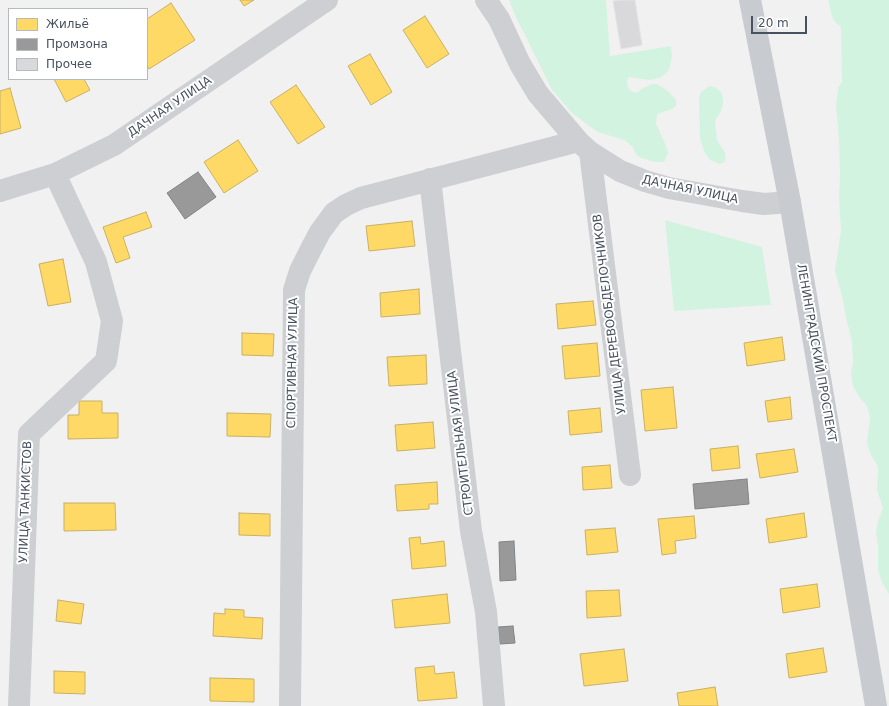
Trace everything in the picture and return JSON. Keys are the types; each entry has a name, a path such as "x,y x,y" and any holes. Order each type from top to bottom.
{"main road":[{"name":"ЛЕНИНГРАДСКИЙ ПРОСПЕКТ","path":"750,0 790,202 876,706"}],"street":[{"name":"ДАЧНАЯ УЛИЦА","path":"0,191 55,174 114,145 328,0"},
{"name":"ДАЧНАЯ УЛИЦА","path":"486,0 499,19 520,64 538,94 584,147 620,171 645,182 742,201 764,204 790,202"},
{"name":"СПОРТИВНАЯ УЛИЦА","path":"290,706 294,290 300,271 311,249 320,232 334,213 346,204 361,198 430,179 584,147"},
{"name":"УЛИЦА ДЕРЕВООБДЕЛОЧНИКОВ","path":"584,147 630,475"},
{"name":"УЛИЦА ТАНКИСТОВ","path":"19,706 29,434 106,360 112,320 96,262 55,174"},
{"name":"СТРОИТЕЛЬНАЯ УЛИЦА","path":"430,179 471,531 486,612 494,706"}],"green space":[{"path":"509,0 606,0 610,56 671,46 672,56 670,66 664,75 660,78 649,80 629,77 627,81 628,87 631,91 637,93 641,89 652,84 657,84 669,92 676,100 676,106 672,109 657,114 656,124 668,153 664,162 654,162 639,157 635,153 633,147 624,140 598,132 571,112 552,90 517,20"},
{"path":"828,0 889,0 889,594 882,582 878,570 878,545 876,533 878,521 883,508 877,490 878,467 871,455 867,443 870,418 867,406 859,397 853,386 851,373 853,361 852,342 835,271 841,230 839,199 839,140 836,106 838,88 842,82 841,27 835,22 832,16"},
{"path":"709,86 719,90 723,99 720,113 715,121 717,140 725,153 726,158 724,162 720,164 710,160 704,151 700,139 699,98 701,92"},
{"path":"665,220 762,247 771,305 674,311"}],"building: Жильё":[{"path":"240,0 254,0 244,6"},
{"path":"171,3 195,40 149,69 148,18"},
{"path":"425,16 449,54 427,68 403,30"},
{"path":"370,54 392,92 371,105 348,66"},
{"path":"55,80 85,80 90,90 66,102"},
{"path":"296,85 325,127 298,144 270,102"},
{"path":"10,88 21,128 0,134 0,91"},
{"path":"238,140 258,171 224,193 204,162"},
{"path":"146,212 152,227 123,237 130,258 116,263 103,227"},
{"path":"412,221 415,246 369,251 366,226"},
{"path":"63,259 71,302 48,306 39,264"},
{"path":"419,289 420,314 381,317 380,293"},
{"path":"593,301 596,325 558,329 556,304"},
{"path":"242,333 274,334 273,356 242,355"},
{"path":"782,337 785,360 747,366 744,343"},
{"path":"597,343 600,376 565,379 562,346"},
{"path":"426,355 427,384 389,386 387,357"},
{"path":"673,387 677,428 645,431 641,390"},
{"path":"790,397 792,419 768,422 765,401"},
{"path":"79,401 102,401 102,413 118,413 118,438 68,439 68,415 79,415"},
{"path":"600,408 602,432 570,435 568,411"},
{"path":"227,413 271,414 270,437 227,436"},
{"path":"433,422 435,448 397,451 395,425"},
{"path":"738,446 740,468 712,471 710,449"},
{"path":"794,449 798,472 760,478 756,454"},
{"path":"610,465 612,488 583,490 582,467"},
{"path":"437,482 438,504 429,504 429,509 397,511 395,485"},
{"path":"64,503 115,503 116,530 64,531"},
{"path":"239,513 270,514 270,536 239,535"},
{"path":"804,513 807,537 769,543 766,519"},
{"path":"694,516 696,538 675,541 676,553 662,555 658,519"},
{"path":"615,528 618,552 587,555 585,530"},
{"path":"420,537 421,544 444,541 446,566 412,569 409,538"},
{"path":"817,584 820,607 783,613 780,589"},
{"path":"619,590 621,616 587,618 586,591"},
{"path":"447,594 450,623 395,628 392,600"},
{"path":"58,600 84,604 81,624 56,621"},
{"path":"225,609 244,610 244,617 263,618 262,639 213,636 214,613 225,614"},
{"path":"823,648 827,672 789,678 786,654"},
{"path":"624,649 628,681 584,686 580,654"},
{"path":"434,666 435,674 454,672 457,698 418,701 415,668"},
{"path":"54,671 85,672 85,694 54,693"},
{"path":"210,678 254,679 254,702 210,701"},
{"path":"715,687 718,706 679,706 677,693"}],"building: Промзона":[{"path":"198,172 216,197 185,219 167,193"},
{"path":"747,479 749,504 695,509 693,484"},
{"path":"514,541 516,580 500,581 499,542"},
{"path":"513,626 515,643 500,644 498,627"}],"building: Прочее":[{"path":"635,0 642,45 621,49 613,1"}]}
